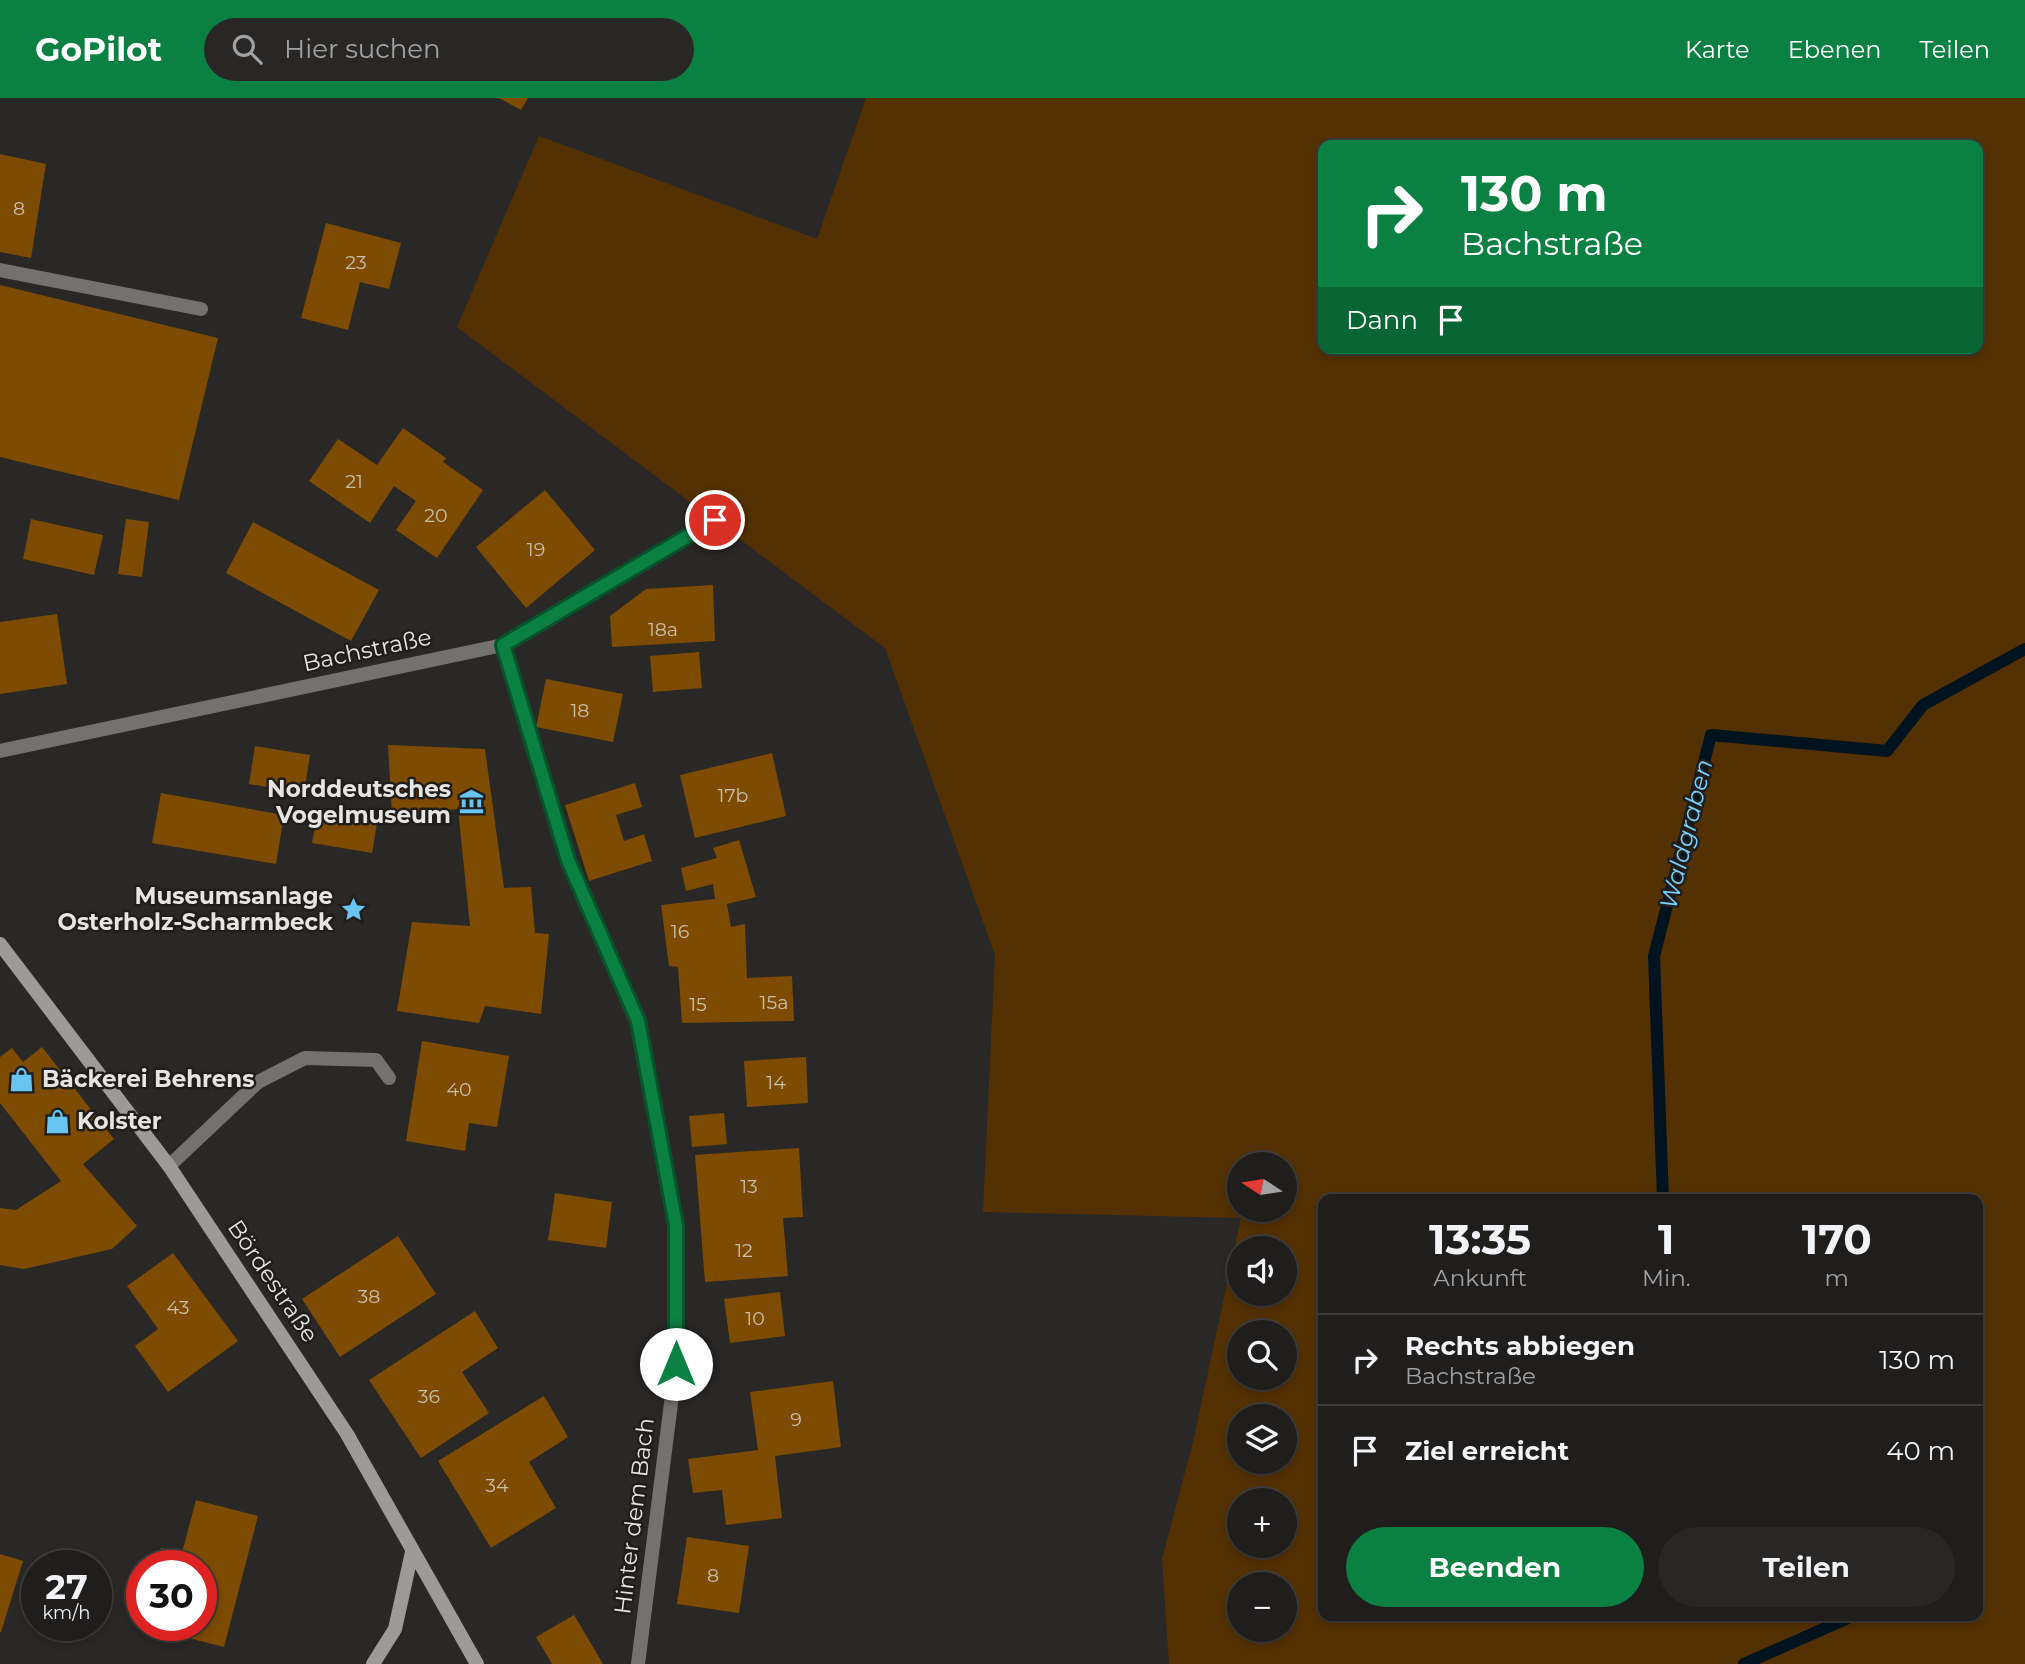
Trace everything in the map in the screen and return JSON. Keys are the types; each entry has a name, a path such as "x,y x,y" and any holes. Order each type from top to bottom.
{"street":[{"path":"0,270 201,309"},
{"name":"Bachstraße","path":"0,751 503,645 715,520"},
{"name":"Hinter dem Bach","path":"503,645 568,860 638,1021 676,1225 676,1364 638,1664"},
{"name":"Bördestraße","path":"0,944 169,1167 347,1434 477,1664"},
{"path":"169,1167 258,1082 305,1058 376,1060 389,1078"},
{"path":"373,1664 395,1629 412,1552"}],"shaded area":[{"path":"866,98 2025,98 2025,1664 1169,1664 1162,1559 1193,1442 1227,1283 1227,1306 1297,1306 1297,1236 1237,1236 1240,1222 1297,1222 1297,1152 1227,1152 1227,1218 983,1212 995,955 885,648 457,327 539,136 817,239"}],"building":[{"path":"499,98 528,98 521,110"},
{"path":"0,154 46,164 31,258 0,252"},
{"path":"326,223 401,243 389,289 360,282 348,330 301,318"},
{"path":"0,285 218,338 179,500 0,457"},
{"path":"403,428 446,458 443,462 483,490 437,558 396,530 416,501 394,486 370,523 309,481 338,439 377,465"},
{"path":"545,490 595,550 526,608 476,547"},
{"path":"31,519 103,535 94,575 23,559"},
{"path":"126,519 149,522 142,577 118,574"},
{"path":"253,522 379,590 351,641 226,573"},
{"path":"713,585 715,641 612,647 610,616 646,589"},
{"path":"57,614 67,684 0,694 0,622"},
{"path":"699,652 702,688 653,692 650,656"},
{"path":"546,679 623,694 613,742 536,727"},
{"path":"388,745 485,749 504,888 531,887 535,933 549,934 541,1014 485,1006 479,1023 397,1011 412,922 470,926 458,809 392,815"},
{"path":"255,746 310,755 304,793 249,784"},
{"path":"772,753 786,816 695,838 680,775"},
{"path":"635,783 642,807 616,815 624,841 644,834 652,861 589,881 565,805"},
{"path":"161,793 284,815 276,864 152,843"},
{"path":"318,809 378,818 372,853 312,843"},
{"path":"739,840 756,897 727,904 731,927 745,924 747,978 792,976 794,1021 682,1023 678,967 669,966 661,905 715,899 713,884 686,891 681,868 717,858 713,848"},
{"path":"422,1041 509,1056 497,1127 469,1123 465,1151 406,1141"},
{"path":"42,1047 114,1139 83,1164 137,1226 112,1249 24,1269 0,1265 0,1208 16,1210 61,1181 0,1103 0,1057 12,1048 23,1062"},
{"path":"806,1057 808,1103 747,1107 744,1061"},
{"path":"724,1113 727,1144 692,1147 689,1116"},
{"path":"799,1148 803,1217 783,1218 788,1276 705,1282 695,1155"},
{"path":"555,1193 612,1202 606,1248 548,1240"},
{"path":"398,1236 436,1294 340,1357 302,1299"},
{"path":"173,1253 238,1341 168,1392 135,1346 158,1329 127,1286"},
{"path":"780,1292 785,1336 730,1343 724,1299"},
{"path":"475,1311 498,1348 462,1372 489,1413 421,1458 369,1380"},
{"path":"833,1381 841,1447 775,1456 782,1518 726,1525 722,1490 693,1493 688,1459 758,1450 750,1392"},
{"path":"544,1396 568,1437 529,1462 556,1508 491,1548 438,1461"},
{"path":"196,1500 258,1516 224,1647 200,1641 217,1641 217,1550 183,1550"},
{"path":"687,1537 749,1546 739,1613 677,1604"},
{"path":"0,1554 21,1560 21,1567 0,1632"},
{"path":"574,1615 603,1664 552,1664 536,1637"}],"waterway":[{"name":"Waldgraben","path":"1663,1194 1654,956 1711,735 1887,751 1923,705 2025,649"},
{"name":"Waldgraben","path":"1744,1664 1841,1621"}],"place":[{"name":"Norddeutsches Vogelmuseum","path":"471,802"},
{"name":"Museumsanlage Osterholz-Scharmbeck","path":"353,909"},
{"name":"Bäckerei Behrens","path":"22,1079"},
{"name":"Kolster","path":"57,1121"}],"route":[{"path":"676,1364 676,1225 638,1021 568,860 503,645 715,520"}]}
